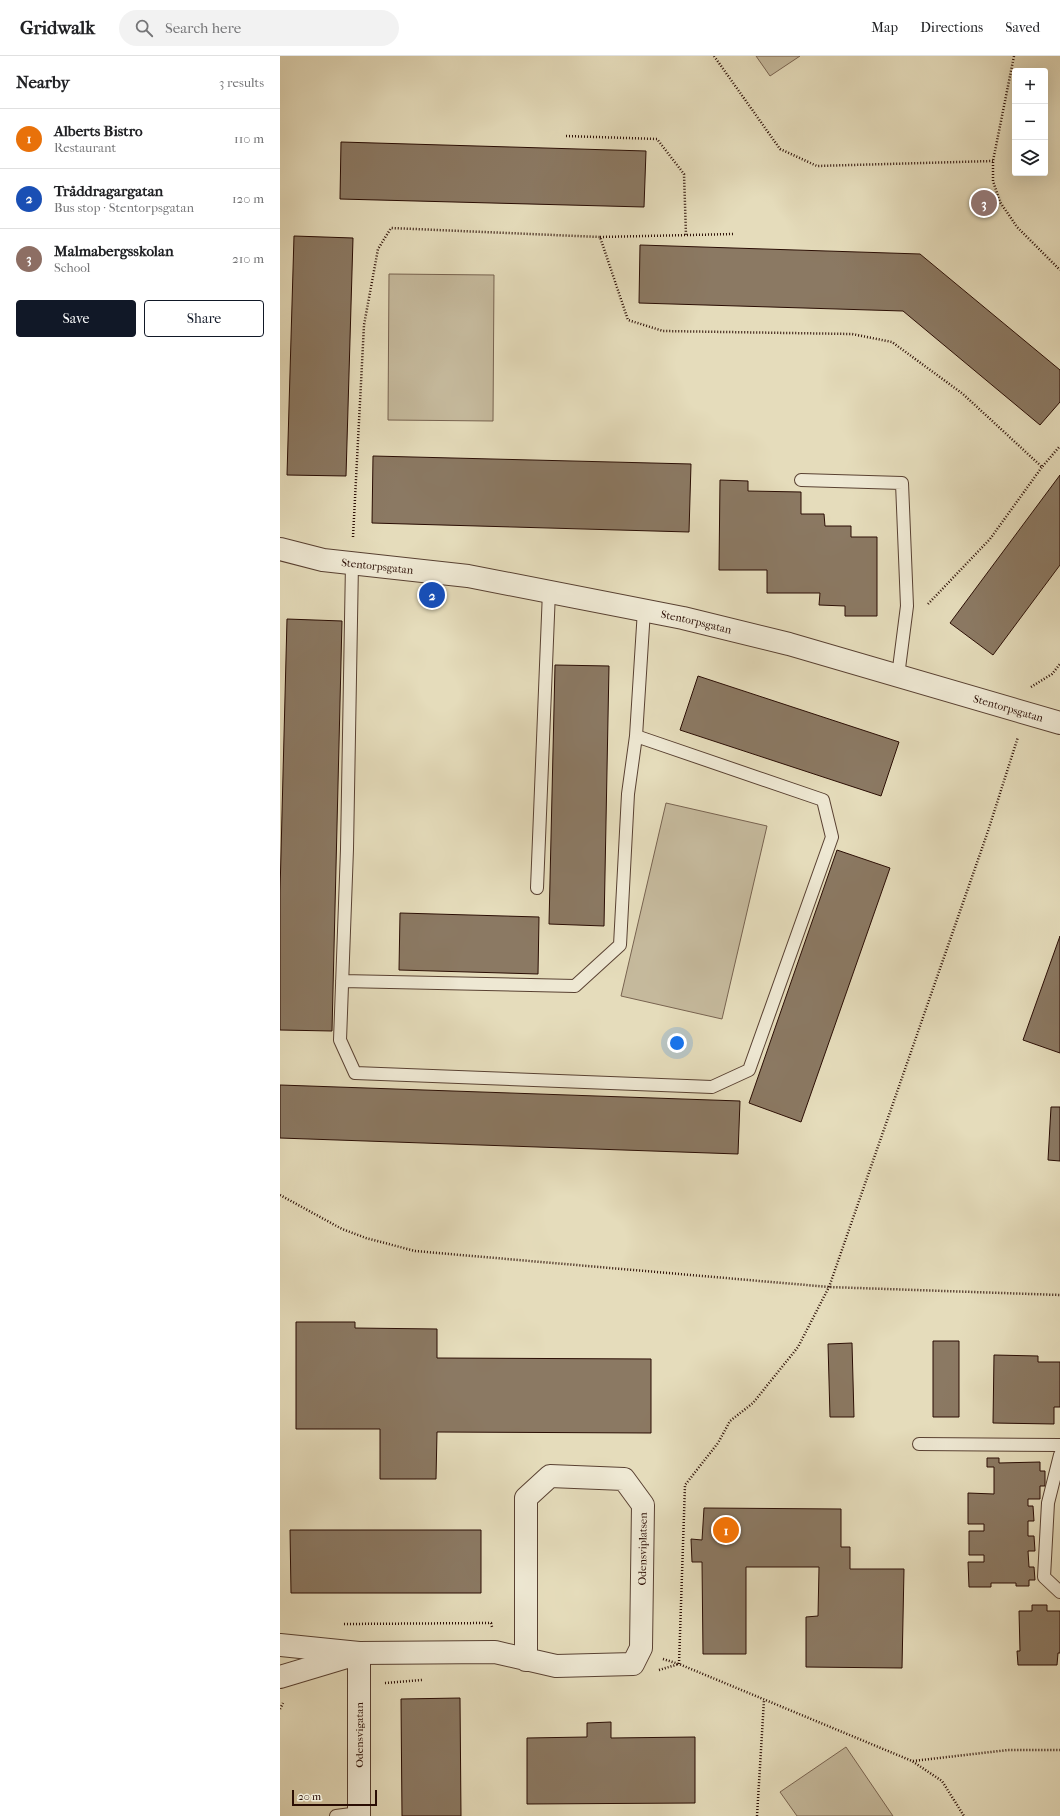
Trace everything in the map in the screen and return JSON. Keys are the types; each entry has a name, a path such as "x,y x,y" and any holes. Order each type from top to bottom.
{"street":[{"name":"Stentorpsgatan","path":"280,548 323,560 468,576 683,618 789,644 1060,723"},
{"name":"Stentorpsgatan","path":"280,565 323,560"},
{"name":"Odensviplatsen","path":"280,1645 359,1653 495,1652 526,1660 556,1666 633,1664 641,1648 643,1505 624,1479 550,1476 526,1498 526,1660"},
{"name":"Odensviplatsen","path":"280,1677 359,1653"},
{"name":"Odensvigatan","path":"359,1653 359,1814"}],"lane":[{"path":"801,480 902,483 907,606 898,676"},
{"path":"352,563 348,849 340,1040 355,1073 712,1087 749,1070 832,837 823,800 636,736"},
{"path":"537,888 549,591"},
{"path":"342,981 575,986 620,944 628,794 636,736 644,610"},
{"path":"919,1444 1060,1445"},
{"path":"1060,1455 1048,1503 1044,1577 1060,1592"},
{"path":"336,1816 359,1814"}],"path":[{"path":"714,56 780,149 817,166 993,161"},
{"path":"1014,56 993,161 994,181 1000,202 1017,228 1060,270"},
{"path":"566,136 657,139 684,174 686,235"},
{"path":"352,563 364,325 378,249 391,228 600,237 734,234"},
{"path":"600,237 628,320 664,331 852,334 892,342 962,394 1042,467"},
{"path":"907,606 929,604 990,539 1042,467 1060,446"},
{"path":"964,1816 942,1781 912,1761 679,1664 685,1486 718,1443 730,1421 753,1403 798,1346 829,1287 988,831 1018,738 1029,688 1052,674 1060,664"},
{"path":"280,1195 342,1229 366,1238 415,1251 829,1287 1060,1296"},
{"path":"338,1624 491,1623"},
{"path":"757,1816 764,1700"},
{"path":"912,1761 1008,1750 1060,1750"}],"shaded area":[{"path":"756,56 800,56 770,76"},
{"path":"389,274 494,275 493,421 388,420"},
{"path":"666,803 767,826 722,1019 621,996"},
{"path":"846,1747 893,1816 797,1816 780,1792"}],"building":[{"path":"341,142 646,151 644,207 340,199"},
{"path":"294,236 353,238 346,476 287,475"},
{"path":"640,245 920,254 1060,370 1060,402 1040,425 903,311 639,303"},
{"path":"373,456 691,464 689,532 372,523"},
{"path":"1060,475 1060,565 993,655 950,623"},
{"path":"720,480 748,481 748,491 801,492 801,514 824,514 825,526 851,526 851,537 877,537 877,616 845,616 845,606 819,605 820,593 767,593 767,570 719,570"},
{"path":"287,619 342,621 332,1031 280,1030 280,892"},
{"path":"555,665 609,666 604,926 549,924"},
{"path":"698,676 899,742 881,796 680,730"},
{"path":"837,850 890,868 801,1122 749,1103"},
{"path":"400,913 539,917 538,974 399,970"},
{"path":"1060,936 1060,1053 1023,1040"},
{"path":"280,1085 740,1101 738,1154 280,1138"},
{"path":"1051,1107 1060,1107 1060,1161 1048,1160"},
{"path":"296,1322 355,1322 355,1328 437,1329 437,1358 651,1359 651,1433 437,1432 436,1479 380,1479 380,1429 296,1429"},
{"path":"933,1341 959,1341 959,1417 933,1417"},
{"path":"852,1343 854,1417 830,1417 828,1344"},
{"path":"994,1355 1038,1356 1038,1362 1060,1362 1060,1407 1054,1407 1054,1424 993,1423"},
{"path":"987,1458 999,1458 999,1463 1040,1462 1040,1471 1045,1471 1045,1486 1040,1486 1040,1499 1028,1499 1028,1506 1033,1506 1034,1521 1028,1521 1028,1536 1034,1536 1035,1551 1028,1551 1029,1567 1034,1567 1035,1580 1029,1580 1029,1586 1016,1586 1016,1583 991,1583 991,1587 969,1587 968,1562 984,1562 984,1555 969,1555 969,1531 984,1531 984,1524 968,1524 968,1493 994,1494 994,1467 987,1467"},
{"path":"704,1508 841,1509 841,1547 850,1547 850,1569 904,1569 902,1668 806,1667 806,1617 818,1616 819,1567 746,1567 746,1654 703,1654 702,1562 692,1562 691,1539 702,1540"},
{"path":"290,1530 481,1530 481,1593 291,1593"},
{"path":"1032,1605 1047,1605 1047,1611 1060,1611 1060,1653 1058,1653 1057,1665 1018,1665 1017,1651 1020,1651 1019,1611 1032,1611"},
{"path":"460,1698 461,1816 402,1816 401,1699"},
{"path":"611,1722 611,1738 695,1737 695,1803 527,1804 527,1738 587,1737 587,1723"}],"place":[{"name":"Malmabergsskolan","path":"984,203"},
{"name":"Tråddragargatan","path":"432,595"},
{"name":"Alberts Bistro","path":"726,1530"}]}
